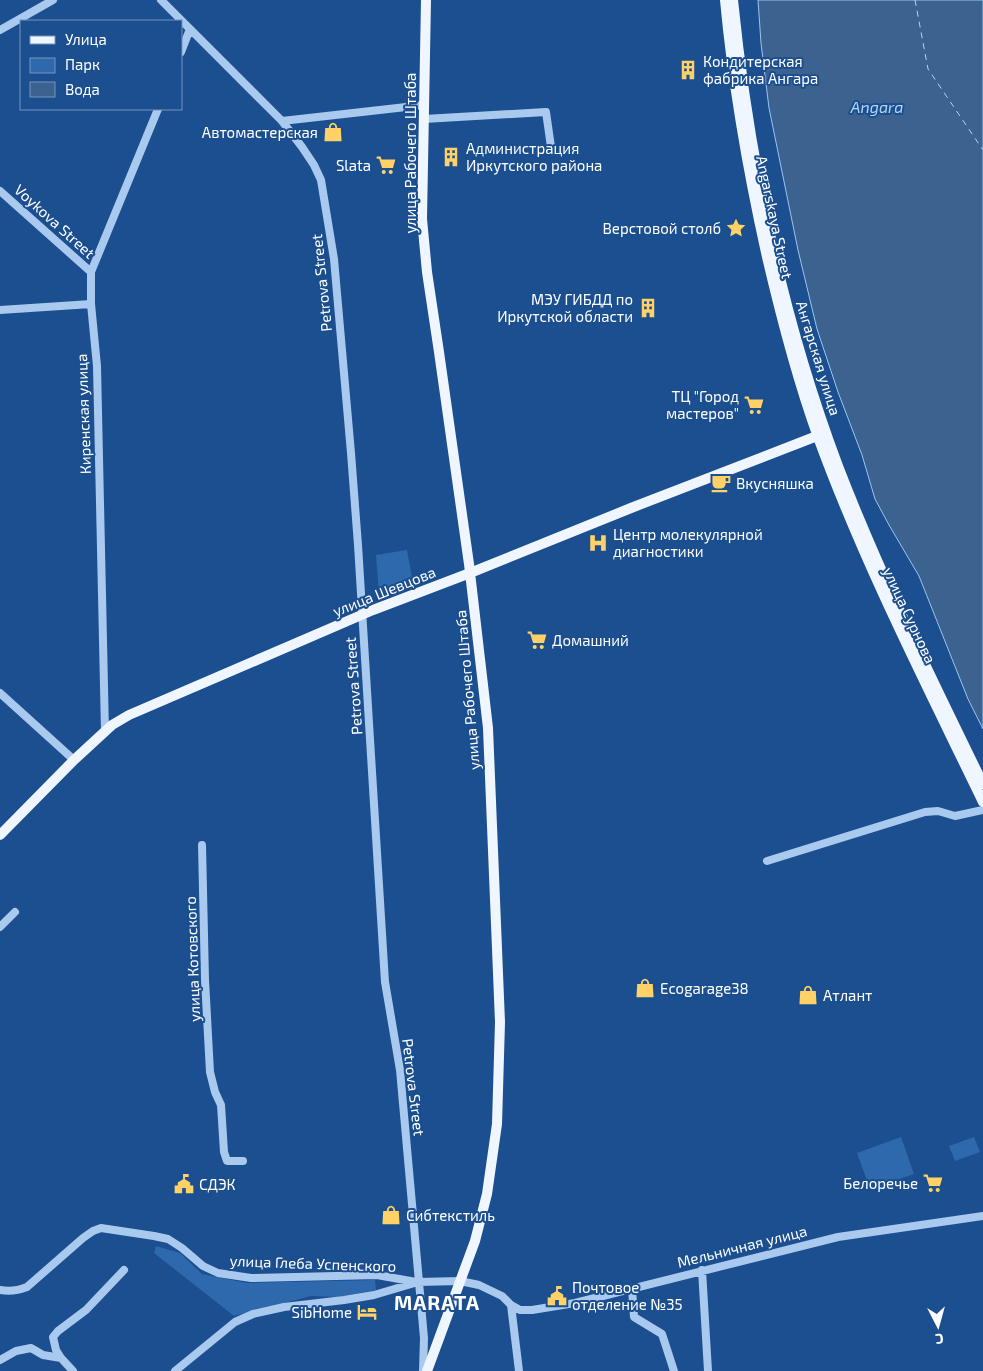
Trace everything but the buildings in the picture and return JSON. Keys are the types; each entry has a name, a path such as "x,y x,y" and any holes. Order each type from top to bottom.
{"main road":[{"name":"улица Рабочего Штаба","path":"426,0 422,219 427,272 440,352 470,573 488,728 500,1022 497,1124 487,1194 474,1241 428,1371"},
{"name":"Angarskaya Street","path":"725,0 728,36 742,127 761,227 787,339 821,432"},
{"name":"Ангарская улица","path":"733,0 751,140 780,279 821,432"},
{"name":"улица Шевцова","path":"0,835 74,760 112,725 129,715 362,615 821,432"},
{"name":"улица Сурнова","path":"821,432 903,618 983,784"},
{"name":"улица Сурнова","path":"821,432 842,499 865,553 906,646 983,802"}],"street":[{"path":"0,30 53,0"},
{"name":"Petrova Street","path":"162,0 181,20"},
{"name":"Petrova Street","path":"182,21 282,122 302,147 314,164 321,180 327,210 334,259 343,355 357,536 385,982 400,1070 424,1338 423,1371"},
{"path":"182,49 190,29"},
{"path":"282,122 424,105"},
{"name":"Киренская улица","path":"105,732 97,366 91,304 91,272 158,110"},
{"path":"424,119 546,112 551,147"},
{"name":"Voykova Street","path":"0,191 91,272"},
{"path":"0,310 91,304"},
{"path":"0,693 74,760"},
{"path":"767,861 925,812 938,811 955,816 983,810"},
{"name":"улица Котовского","path":"202,846 205,980 210,1072 215,1092 221,1105 224,1152 228,1161 243,1161"},
{"path":"0,927 15,912"},
{"name":"Мельничная улица","path":"511,1305 520,1310 532,1310 575,1303 838,1237 983,1216"},
{"name":"улица Глеба Успенского","path":"0,1290 12,1292 27,1287 83,1238 101,1228 168,1239 203,1266 218,1273 252,1278 376,1275 418,1282"},
{"path":"73,1371 56,1350 53,1337 86,1310 124,1270"},
{"path":"702,1270 708,1371"},
{"path":"418,1282 460,1281 484,1287 502,1296 511,1305 518,1371"},
{"name":"улица Глеба Успенского","path":"175,1371 235,1322 252,1314 284,1307 374,1295 418,1282"},
{"path":"632,1288 634,1317 662,1334 674,1371"},
{"path":"0,1360 16,1351 30,1348 43,1355 61,1358"}],"green space":[{"path":"407,550 413,583 379,595 376,555"},
{"path":"901,1137 914,1174 870,1189 857,1153"},
{"path":"974,1137 980,1152 955,1161 949,1146"},
{"path":"156,1246 180,1253 202,1274 247,1283 375,1280 376,1290 338,1297 311,1296 234,1316 154,1253"}],"water":[{"name":"Angara","path":"758,0 983,0 983,729 968,699 919,576 875,499 862,455 817,329 798,250 769,108"}],"ferry route":[{"path":"915,0 928,69 983,150"}],"place":[{"name":"Кондитерская фабрика Ангара","path":"688,70"},
{"name":"Автомастерская","path":"333,132"},
{"name":"Администрация Иркутского района","path":"451,157"},
{"name":"Slata","path":"386,165"},
{"name":"Верстовой столб","path":"736,228"},
{"name":"МЭУ ГИБДД по Иркутской области","path":"648,308"},
{"name":"ТЦ \"Город мастеров\"","path":"754,405"},
{"name":"Вкусняшка","path":"721,483"},
{"name":"Центр молекулярной диагностики","path":"598,543"},
{"name":"Домашний","path":"537,640"},
{"name":"Ecogarage38","path":"645,988"},
{"name":"Атлант","path":"808,995"},
{"name":"Белоречье","path":"933,1183"},
{"name":"СДЭК","path":"184,1184"},
{"name":"Сибтекстиль","path":"391,1215"},
{"name":"Почтовое отделение №35","path":"557,1296"},
{"name":"SibHome","path":"367,1312"}],"district":[{"name":"MARATA","path":"437,1302"}]}
